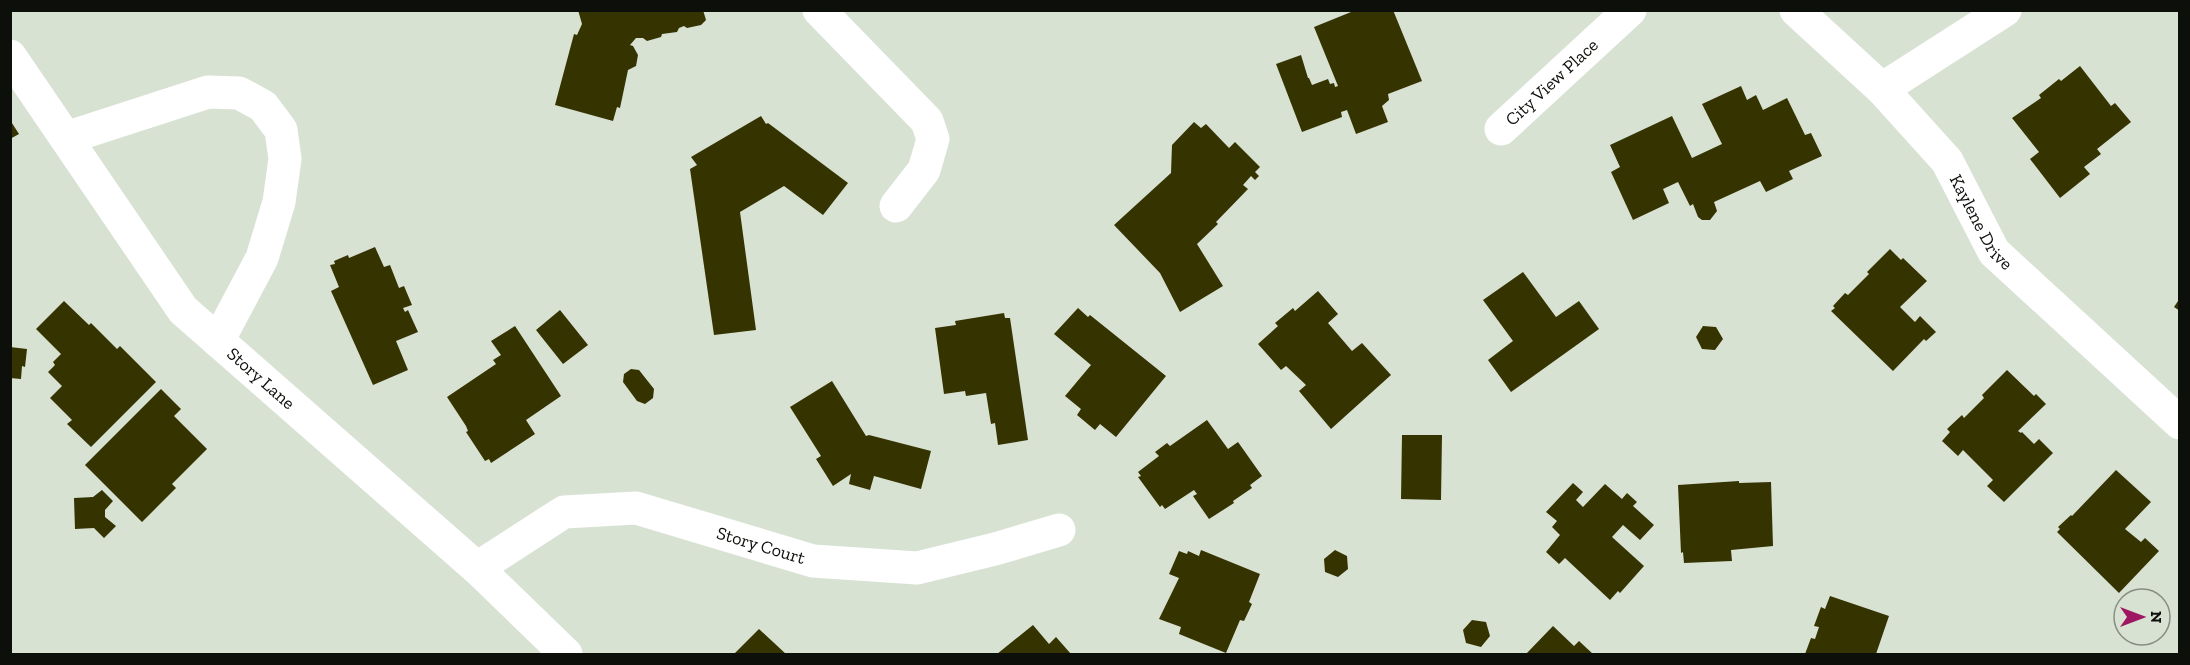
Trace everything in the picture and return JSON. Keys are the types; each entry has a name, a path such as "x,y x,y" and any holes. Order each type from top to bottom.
{"street":[{"path":"819,10 927,121 933,139 924,170 896,206"},
{"name":"City View Place","path":"1501,129 1630,10"},
{"name":"Kaylene Drive","path":"1796,10 1882,89 1947,161 1994,252 2180,423"},
{"path":"1882,89 2005,10"},
{"name":"Story Lane","path":"10,56 183,310 477,568 566,654"},
{"path":"66,138 208,92 239,93 263,106 281,130 285,159 279,202 262,258 218,341"},
{"name":"Story Court","path":"477,568 564,512 636,507 813,561 917,568 995,549 1059,530"}],"building":[{"path":"578,10 703,10 706,20 701,25 687,28 684,26 677,32 662,34 661,37 647,41 643,38 636,38 630,45 638,55 636,66 628,70 620,108 617,107 613,121 555,105 574,34 577,35 582,24"},
{"path":"1356,10 1393,10 1422,81 1388,94 1389,100 1382,106 1388,122 1356,134 1347,110 1341,112 1342,117 1302,132 1276,64 1301,55 1312,85 1328,79 1330,84 1334,83 1335,87 1338,86 1314,27"},
{"path":"2080,66 2111,106 2115,103 2131,122 2097,149 2101,154 2084,167 2090,174 2060,198 2030,159 2039,152 2012,118 2041,98 2039,95 2059,79 2061,81"},
{"path":"1741,86 1747,100 1756,95 1763,110 1787,98 1805,135 1811,133 1822,156 1789,171 1793,179 1766,192 1760,181 1714,202 1717,211 1710,220 1702,220 1698,217 1693,204 1690,206 1678,182 1663,189 1669,203 1633,220 1611,172 1620,167 1610,145 1672,116 1692,158 1722,144 1702,104"},
{"path":"761,116 766,124 768,123 848,183 823,215 784,186 740,212 756,330 714,335 690,169 697,165 691,157"},
{"path":"10,120 19,134 10,139"},
{"path":"1194,122 1201,128 1206,124 1229,148 1235,142 1260,167 1255,172 1259,176 1255,180 1251,176 1243,185 1248,189 1197,244 1223,286 1180,312 1160,273 1114,225 1171,173 1172,145"},
{"path":"375,247 384,267 390,265 399,288 404,286 412,305 403,308 405,312 408,310 418,332 396,341 408,370 373,385 331,291 339,287 330,265 348,255 349,258"},
{"path":"1890,249 1927,281 1900,307 1915,322 1920,316 1936,332 1926,341 1924,339 1893,371 1831,311 1845,293 1848,295"},
{"path":"1523,272 1556,317 1579,301 1599,329 1511,392 1488,360 1513,341 1483,300"},
{"path":"1318,291 1338,314 1328,323 1352,351 1362,343 1391,375 1331,429 1299,391 1306,385 1286,366 1281,370 1258,344 1278,326 1275,323 1293,308 1295,311"},
{"path":"2180,298 2180,311 2174,307"},
{"path":"64,301 89,325 91,323 117,349 120,346 156,382 91,447 67,424 72,420 50,398 62,386 48,372 55,365 53,362 61,354 36,329"},
{"path":"1078,308 1166,376 1116,437 1100,424 1095,430 1077,415 1081,409 1065,396 1091,365 1054,334"},
{"path":"560,310 588,345 563,364 536,330"},
{"path":"1004,313 1005,318 1010,318 1028,440 998,445 995,423 991,424 986,393 966,396 965,391 944,394 935,328 956,325 955,321"},
{"path":"515,326 561,396 526,420 535,434 491,463 489,459 485,461 447,397 496,364 493,360 501,355 491,341"},
{"path":"1703,326 1716,327 1723,339 1715,350 1702,349 1696,337"},
{"path":"10,347 27,349 21,379 10,378"},
{"path":"631,369 639,370 654,389 653,398 645,404 637,401 623,382 624,374"},
{"path":"2007,370 2034,396 2036,394 2046,404 2018,431 2034,444 2039,439 2053,453 2004,502 1987,486 1993,480 1963,450 1958,456 1942,441 1950,432 1947,429 1962,415 1964,418 1984,398 1982,395"},
{"path":"832,381 866,436 931,451 921,489 874,476 870,490 849,484 851,474 833,486 816,459 821,456 790,407"},
{"path":"161,389 181,409 174,416 207,449 172,484 176,488 142,522 85,465"},
{"path":"1207,420 1228,449 1238,442 1262,476 1250,485 1252,488 1233,501 1234,503 1209,519 1193,496 1197,494 1194,490 1165,509 1162,505 1160,507 1138,477 1141,476 1138,472 1159,456 1155,452 1167,443 1170,446"},
{"path":"1402,435 1442,435 1441,500 1401,499"},
{"path":"2116,470 2151,502 2125,529 2141,542 2145,538 2159,551 2125,587 2113,587 2057,532 2060,529 2058,527 2072,516"},
{"path":"1739,481 1739,483 1771,482 1773,546 1731,550 1732,561 1684,563 1683,552 1681,553 1678,485"},
{"path":"1573,483 1583,492 1576,500 1583,507 1605,484 1622,499 1627,493 1637,502 1633,506 1654,525 1640,540 1623,525 1612,537 1644,566 1620,593 1618,591 1610,600 1565,558 1559,564 1546,552 1560,535 1552,527 1557,521 1546,512"},
{"path":"102,490 113,501 105,510 105,517 116,526 104,538 94,528 75,529 74,498 93,497"},
{"path":"1201,550 1260,574 1249,602 1252,604 1244,621 1240,620 1226,653 1179,634 1181,627 1159,619 1179,578 1169,574 1179,551 1187,554 1188,551 1199,556"},
{"path":"1335,550 1347,556 1348,569 1338,577 1325,572 1324,559"},
{"path":"1830,596 1889,616 1876,654 1805,654 1811,638 1815,639 1819,627 1814,626 1821,607 1825,609"},
{"path":"1472,620 1486,622 1490,636 1481,647 1466,643 1463,630"},
{"path":"1033,625 1049,644 1056,637 1071,654 997,654"},
{"path":"1553,626 1574,646 1579,641 1593,654 1526,654"},
{"path":"759,629 786,654 734,654"}]}
